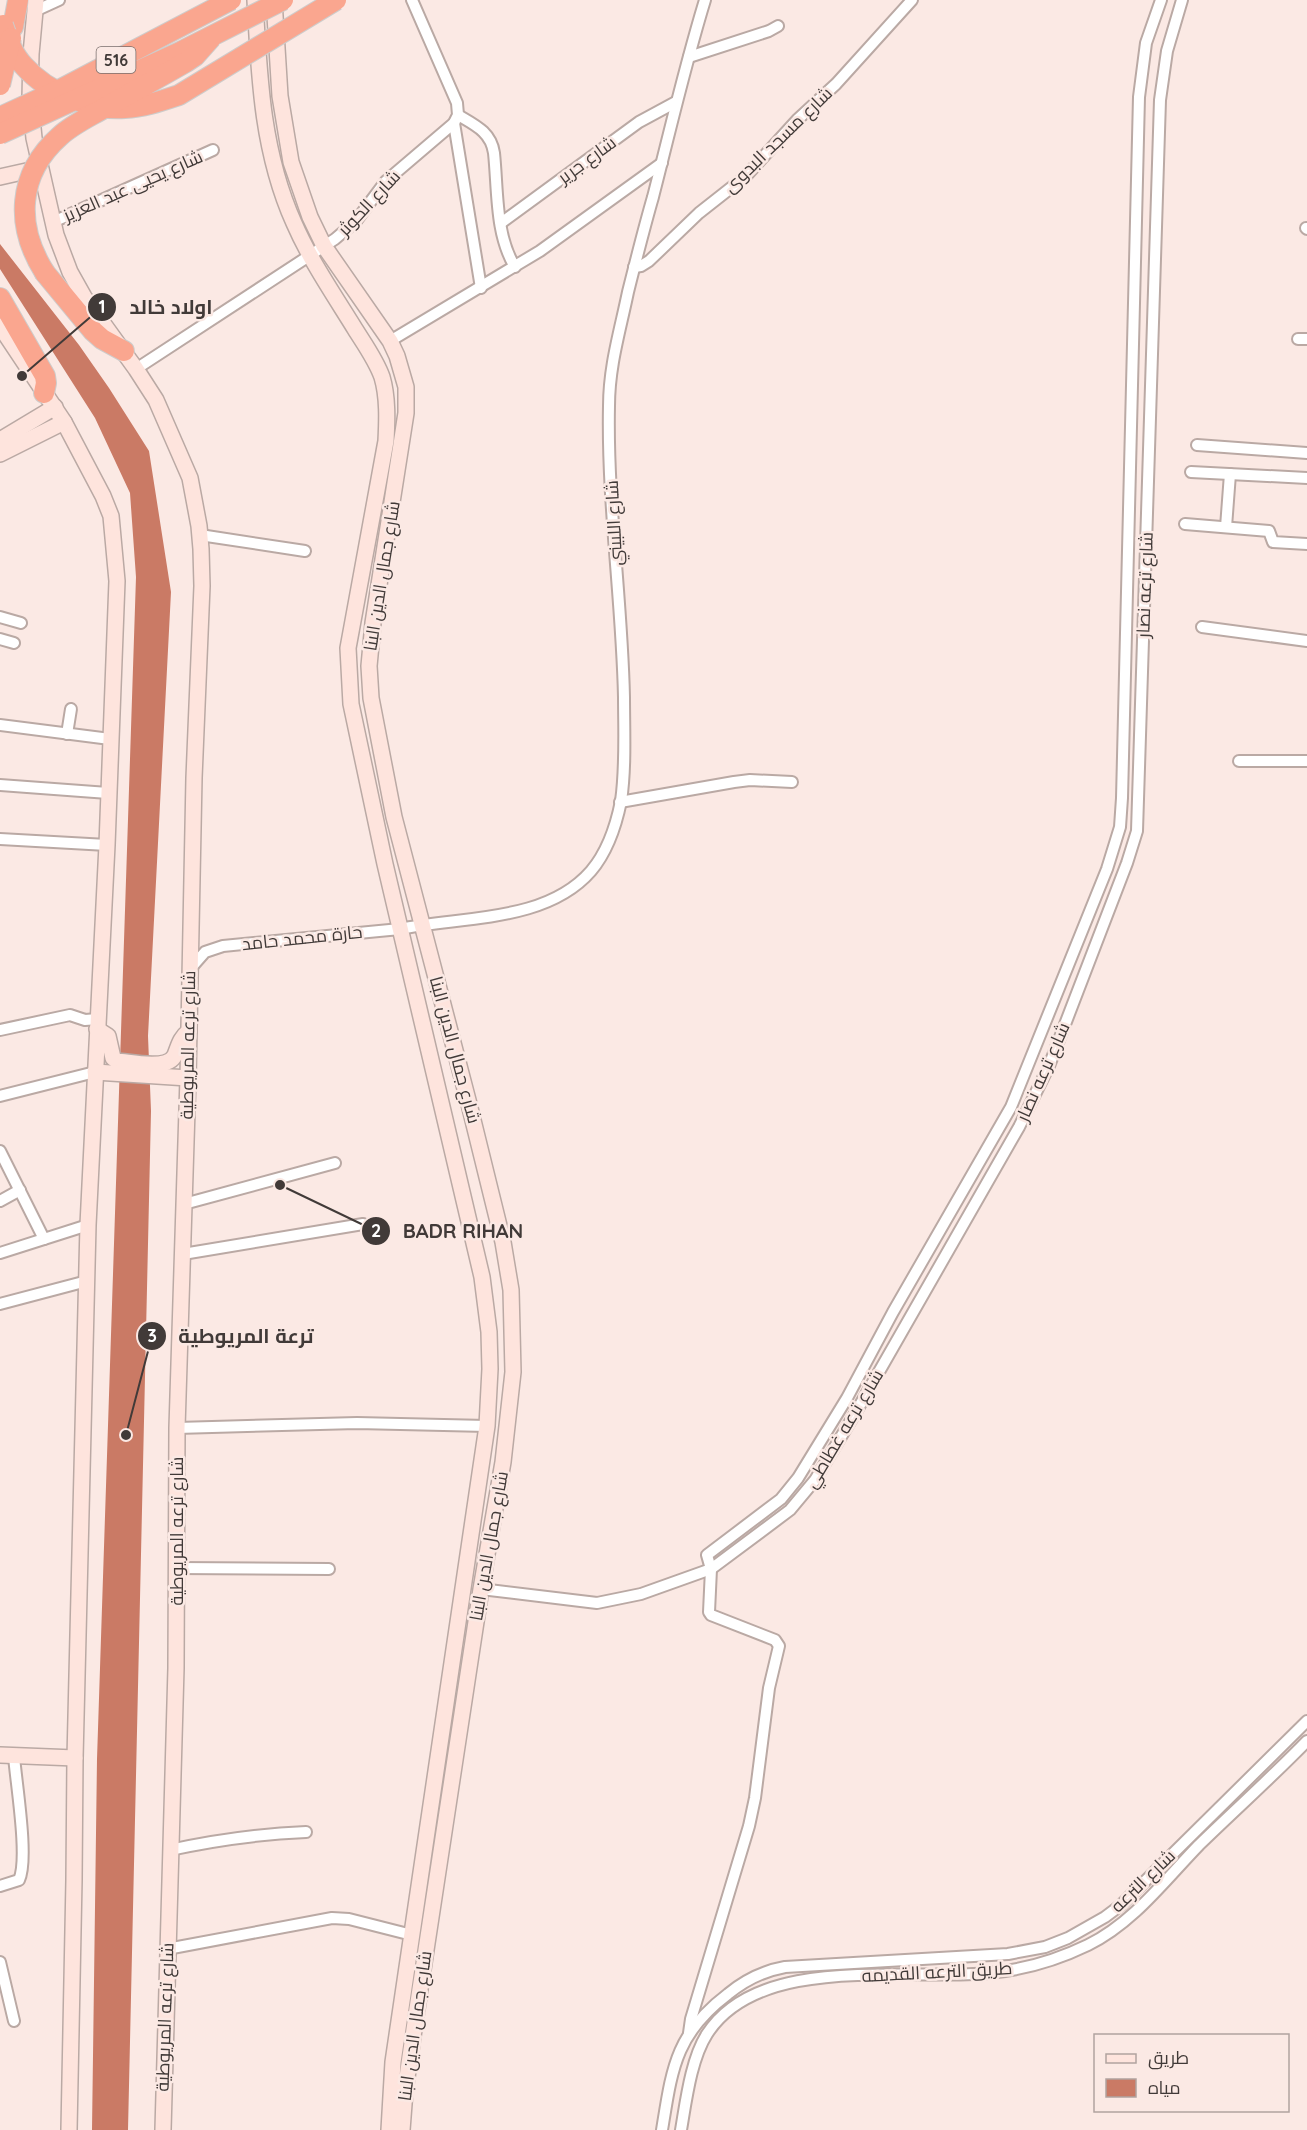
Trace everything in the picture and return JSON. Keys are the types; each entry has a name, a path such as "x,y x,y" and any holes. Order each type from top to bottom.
{"highway":[{"path":"0,85 18,0"},
{"name":"516","path":"0,117 231,0"},
{"name":"516","path":"0,134 211,38 283,0"},
{"path":"0,17 15,54 35,77 72,98 97,106 123,109 151,104 179,95 336,0"},
{"path":"124,351 102,339 93,331 35,258 25,226 26,191 39,160 62,134 186,62 195,56 211,38"},
{"path":"0,56 28,75 43,78 110,63"},
{"path":"2,311 45,376 50,400"}],"main road":[{"name":"شارع جمال الدين البنا","path":"255,0 263,117 278,183 294,224 390,341 406,387 406,413 373,623 369,679 374,720 394,817 493,1198 511,1290 513,1372 503,1462 481,1589 406,2079 402,2130"},
{"name":"شارع جمال الدين البنا","path":"274,0 280,96 291,162 310,217 317,250 382,378 387,417 386,441 348,648 351,704 400,929 482,1277 489,1332 487,1426 393,2061 389,2130"},
{"name":"شارع ترعه المريوطية","path":"36,6 30,98 34,138 53,222 70,272 84,297 124,351 156,400 190,478 200,535 202,586 194,778 188,1078 177,1428 176,1668 163,2130"},
{"path":"0,177 40,168"},
{"path":"294,224 310,217"},
{"path":"0,440 50,400 86,461 111,516 117,581 107,844 88,1225 75,1758 69,2130"},
{"path":"0,454 64,422"},
{"path":"97,1024 108,1035 110,1054 117,1067"},
{"path":"95,1072 117,1067 166,1064 171,1061 180,1039 189,1031"},
{"path":"117,1067 188,1078"},
{"path":"7,1756 75,1758"}],"street":[{"path":"36,6 58,0"},
{"path":"412,0 457,103 456,119 481,288"},
{"name":"شارع اللبيني","path":"422,924 498,916 561,895 589,873 604,853 615,826 620,802 624,747 622,638 610,459 609,393 614,349 634,267 676,102 705,0"},
{"name":"شارع مسجد البدوى","path":"634,267 649,261 699,213 746,176 790,128 828,92 912,0"},
{"name":"شارع ترعه نصار","path":"993,1140 1019,1091 1107,869 1122,812 1139,97 1146,43 1161,0"},
{"name":"شارع ترعه نصار","path":"1007,1148 1041,1085 1127,863 1137,831 1160,100 1167,51 1182,0"},
{"path":"689,57 778,26"},
{"name":"شارع جرير","path":"501,223 639,122 676,102"},
{"path":"456,119 482,130 491,140 506,251 515,267"},
{"name":"شارع الكوثر","path":"136,369 346,230 356,221 386,181 456,119"},
{"name":"شارع يحيى عبد العزيز","path":"53,222 213,150"},
{"path":"390,341 515,267 662,163"},
{"path":"1197,445 1307,453"},
{"path":"1191,472 1307,478"},
{"path":"1226,527 1230,474"},
{"path":"1185,524 1269,531 1273,542 1307,544"},
{"path":"200,535 305,551"},
{"path":"0,616 21,623"},
{"path":"1202,627 1307,641"},
{"path":"0,639 14,643"},
{"path":"66,734 71,709"},
{"path":"0,728 110,739"},
{"path":"1239,761 1307,761"},
{"path":"620,802 750,780 792,782"},
{"path":"0,785 108,793"},
{"path":"0,839 107,844"},
{"name":"حارة محمد حامد","path":"189,970 206,952 223,946 400,929 422,924"},
{"path":"0,1030 70,1015 97,1024"},
{"path":"1049,1016 1065,1022"},
{"path":"0,1096 95,1072"},
{"name":"شارع ترعه غطاطي","path":"711,1569 707,1554 782,1499 798,1478 847,1398 893,1312 993,1140"},
{"name":"شارع ترعه غطاطي","path":"481,1589 590,1603 604,1603 641,1594 711,1569 790,1510 815,1480 1007,1148"},
{"path":"0,1151 44,1239"},
{"path":"184,1204 334,1163"},
{"path":"0,1201 20,1190"},
{"path":"183,1254 363,1224"},
{"path":"0,1253 88,1225"},
{"path":"0,1304 87,1281"},
{"path":"177,1428 357,1424 487,1426"},
{"path":"176,1568 329,1569"},
{"path":"662,2130 668,2088 675,2064 689,2033 749,1826 755,1798 769,1688 778,1646 775,1640 711,1615 709,1612 711,1569"},
{"name":"شارع الترعه","path":"689,2033 721,1999 758,1974 785,1967 1008,1954 1045,1947 1086,1928 1121,1905 1307,1721"},
{"name":"طريق الترعه القديمه","path":"681,2130 692,2076 706,2036 718,2020 745,1999 770,1987 792,1982 843,1977 988,1973 1034,1965 1089,1944 1129,1918 1307,1741"},
{"path":"0,1886 19,1880 23,1869 21,1826 7,1756"},
{"path":"170,1850 249,1835 306,1832"},
{"path":"167,1948 332,1918 349,1919 412,1935"},
{"path":"0,1962 14,2021"},
{"path":"843,1963 843,1977"}],"water":[{"path":"0,244 79,345 149,451 171,592 148,1036 151,1111 128,2130 92,2130 97,1759 136,577 130,493 95,418 0,269"}],"place":[{"name":"اولاد خالد","path":"22,376"},
{"name":"BADR RIHAN","path":"280,1185"},
{"name":"ترعة المريوطية","path":"126,1435"}]}
